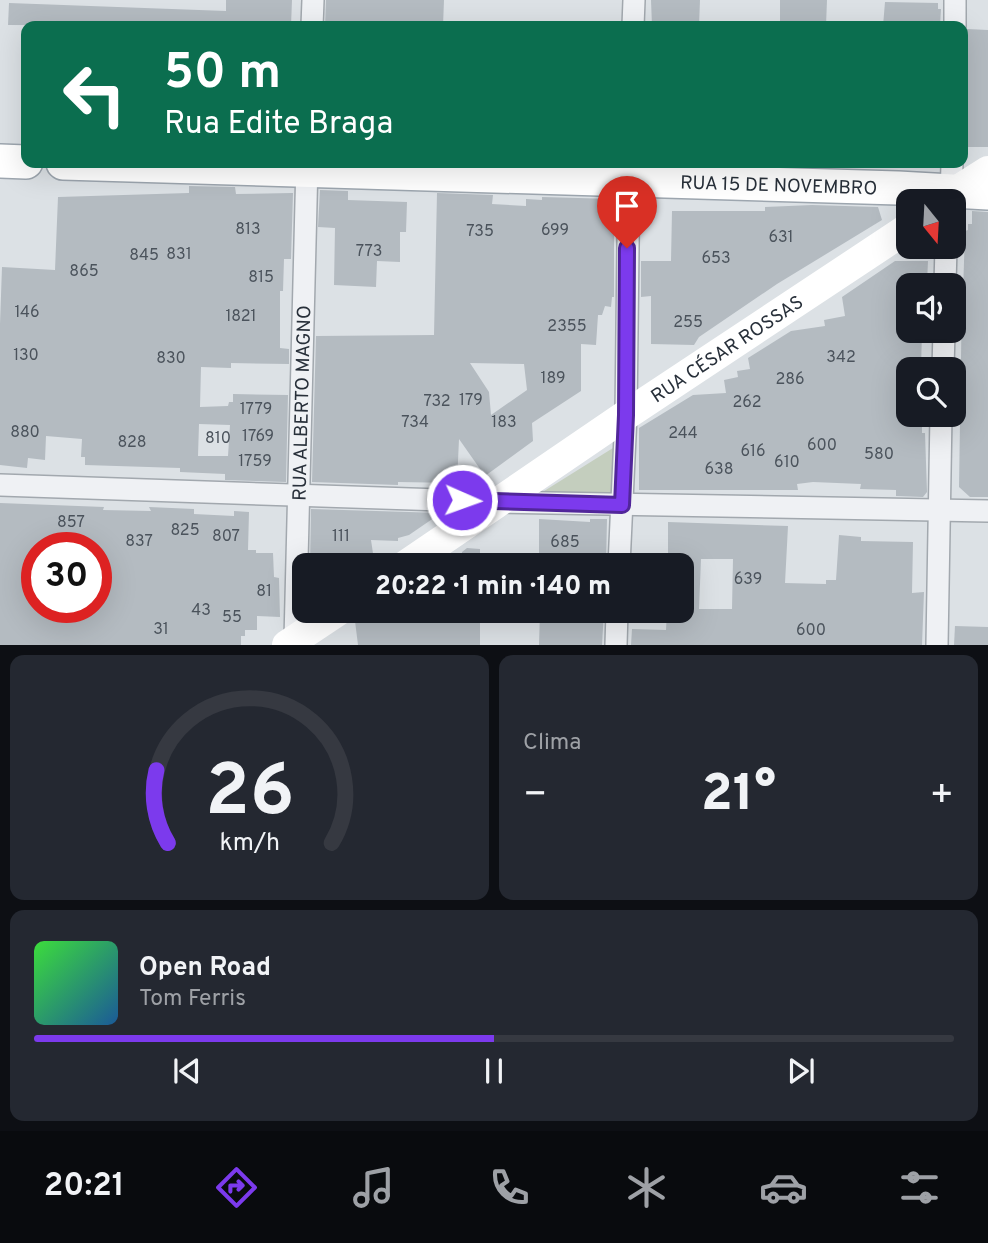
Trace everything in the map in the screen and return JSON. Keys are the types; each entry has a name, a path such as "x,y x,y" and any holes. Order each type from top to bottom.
{"main road":[{"path":"0,161 21,162"},
{"name":"RUA 15 DE NOVEMBRO","path":"414,168 628,172 949,189"},
{"path":"949,189 988,171"},
{"name":"RUA 15 DE NOVEMBRO","path":"966,191 988,193"},
{"name":"RUA CÉSAR ROSSAS","path":"424,553 896,236"},
{"path":"292,643 321,623"}],"street":[{"path":"312,21 313,0"},
{"path":"633,21 634,0"},
{"path":"955,0 955,21"},
{"name":"RUA ALBERTO MAGNO","path":"292,643 307,168"},
{"path":"620,553 626,415 628,172"},
{"path":"937,645 941,427"},
{"path":"0,485 500,502 988,511"},
{"path":"616,645 617,623"}],"green space":[{"path":"613,448 611,501 533,498"}],"building":[{"path":"226,0 292,0 291,21 21,21 21,25 8,25 9,3 226,11"},
{"path":"326,0 444,0 443,21 325,21"},
{"path":"651,0 700,0 699,21 652,21"},
{"path":"780,0 827,0 826,21 780,21"},
{"path":"885,2 938,3 938,9 941,9 940,21 883,21"},
{"path":"968,29 988,30 988,147 968,147"},
{"path":"189,186 235,187 236,194 293,193 291,259 284,259 283,291 280,291 280,348 289,349 289,364 231,363 231,368 201,367 200,407 228,406 229,402 233,402 233,394 288,395 286,482 225,480 225,474 180,472 180,468 85,465 85,457 81,457 82,439 46,436 45,460 28,458 27,468 0,465 2,267 55,270 58,197 189,193","holes":["199,424 230,425 228,456 198,456"]},
{"path":"320,190 348,191 348,200 407,202 406,232 400,232 400,262 377,261 376,287 334,285 335,228 318,227"},
{"path":"437,193 493,195 492,204 526,206 526,199 542,200 542,197 614,199 614,297 611,307 605,306 602,315 598,315 596,345 581,344 581,391 532,423 533,441 485,476 459,439 457,483 398,482 398,485 312,482 316,336 434,335","holes":["470,363 524,364 527,390 491,415 489,392"]},
{"path":"765,207 878,207 882,220 777,284 699,337 694,345 651,344 651,296 641,297 641,261 671,261 672,211 765,211"},
{"path":"972,211 988,212 988,497 970,497 959,487 960,427 966,427 966,357 961,357 961,343 966,343 964,259 966,231 968,224 972,224"},
{"path":"895,261 928,261 927,273 896,273 896,343 922,343 921,357 896,357 896,427 922,427 922,433 925,433 927,492 923,497 896,496 896,490 860,489 861,484 813,482 797,484 798,490 639,490 639,428 693,395 726,393 724,380 738,377 737,371 750,369 748,358 791,331 825,326 824,320 845,316 842,297"},
{"path":"0,503 104,507 103,510 151,511 149,507 194,509 194,514 234,516 234,511 249,512 248,550 273,553 274,577 279,578 280,617 257,616 257,630 245,630 245,636 241,636 241,645 0,645"},
{"path":"311,509 441,513 409,535 398,538 398,541 371,540 373,553 310,553"},
{"path":"539,519 590,522 590,519 607,519 606,553 539,553"},
{"path":"668,522 788,526 785,583 826,584 826,580 836,580 839,535 861,537 861,541 913,542 912,593 924,592 922,645 631,645 632,629 666,630 666,623 694,623 694,553 668,553","holes":["701,559 733,559 732,609 699,609"]},
{"path":"467,548 480,549 480,553 462,552"},
{"path":"355,623 480,623 480,645 358,645"},
{"path":"540,623 603,623 602,645 539,645"},
{"path":"955,626 988,627 988,645 954,645"}],"route":[{"path":"462,500 622,505 626,415 627,248"}]}
